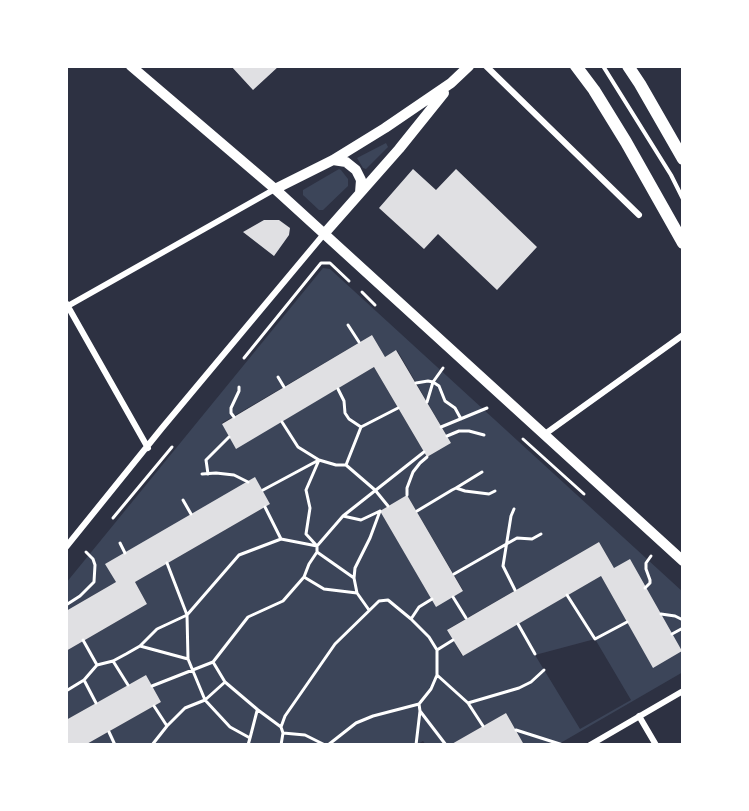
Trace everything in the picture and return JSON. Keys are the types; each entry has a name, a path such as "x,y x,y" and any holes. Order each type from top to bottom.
{"highway":[{"path":"576,66 594,90 626,142 683,243"},
{"path":"628,66 683,159"}],"main road":[{"path":"131,66 275,189 683,561"},
{"path":"275,189 333,160 386,128 451,83 470,66"},
{"path":"324,234 399,149 451,83"},
{"path":"333,160 346,162 356,170 361,180 360,193"}],"street":[{"path":"486,66 639,215"},
{"path":"148,448 67,305 275,189"},
{"path":"66,548 162,428 324,234"},
{"path":"545,434 683,335"},
{"path":"590,745 683,691"},
{"path":"639,716 656,745"}],"lane":[{"path":"603,66 671,175 683,199"}],"path":[{"path":"244,358 321,263 330,263 349,281"},
{"path":"362,292 375,305"},
{"path":"348,325 360,342"},
{"path":"427,402 433,382 442,368"},
{"path":"278,377 284,387"},
{"path":"416,383 428,381 439,386 445,402 454,408 460,419"},
{"path":"234,417 231,408 239,387"},
{"path":"338,389 344,401 345,413 349,419 361,427"},
{"path":"346,465 361,427 398,408"},
{"path":"441,427 487,408"},
{"path":"282,422 298,447 319,460 336,465 346,465 375,490 388,506"},
{"path":"447,436 459,431 484,435"},
{"path":"208,474 206,460 230,437"},
{"path":"523,439 584,494"},
{"path":"113,518 172,447"},
{"path":"152,686 213,662 248,617 283,601 304,577 317,552 317,546 343,516 424,452"},
{"path":"407,495 413,472 427,458"},
{"path":"262,490 319,460"},
{"path":"317,546 306,534 310,508 306,490 319,460"},
{"path":"417,511 482,472"},
{"path":"202,474 234,474 248,482"},
{"path":"456,488 465,492 489,495 495,491"},
{"path":"183,500 191,514"},
{"path":"265,507 281,539"},
{"path":"514,509 503,566 515,590"},
{"path":"343,516 361,520 380,511 355,568 357,593 369,610"},
{"path":"454,574 517,538 532,539 541,534"},
{"path":"66,691 84,680 97,665 113,661 140,646 157,629 187,615 239,555 281,539 317,546"},
{"path":"120,543 125,553"},
{"path":"67,607 94,582 95,565 86,552"},
{"path":"317,552 354,578"},
{"path":"645,588 650,583 646,563 651,556"},
{"path":"167,563 187,615 188,659 205,700 230,727 250,738"},
{"path":"304,577 324,589 357,593"},
{"path":"567,596 595,639 627,622"},
{"path":"453,597 466,618"},
{"path":"411,619 419,607 432,599"},
{"path":"281,745 283,734 281,727 285,716 334,644 379,602 388,600 411,619 429,637 437,650 437,675 431,689 419,704 356,723 326,745 305,735 283,734"},
{"path":"661,614 683,620"},
{"path":"518,624 535,654"},
{"path":"672,634 683,628"},
{"path":"83,640 97,665"},
{"path":"437,650 453,640"},
{"path":"140,646 188,659"},
{"path":"113,661 128,685"},
{"path":"213,662 225,682 281,727"},
{"path":"468,703 519,688 531,682 544,670"},
{"path":"437,675 468,703 483,726"},
{"path":"84,680 96,703"},
{"path":"153,745 167,726 185,708 205,700 225,682"},
{"path":"416,745 419,704"},
{"path":"154,706 167,726"},
{"path":"249,745 258,710"},
{"path":"420,711 446,745"},
{"path":"516,730 563,745"},
{"path":"109,732 115,745"}],"shaded area":[{"path":"386,143 388,147 366,169 363,168 357,158"},
{"path":"339,169 348,179 348,186 323,210 319,210 303,195 303,190"},
{"path":"323,268 330,269 683,592 683,672 557,745 520,745 523,743 506,713 450,745 426,745 423,741 416,745 85,745 161,702 146,675 66,720 66,651 147,604 135,582 270,504 255,478 106,564 116,582 66,611 66,583","holes":["372,335 385,357 397,350 451,443 427,457 374,367 236,448 222,423","407,495 463,590 436,606 380,511","599,542 614,568 653,667 601,576 462,656 448,629","595,639 631,700 580,729 535,655"]}],"building":[{"path":"231,66 279,66 253,90"},
{"path":"413,169 436,190 456,169 537,247 497,290 438,234 424,249 379,208"},
{"path":"264,220 279,220 290,228 289,235 274,256 243,232"},
{"path":"372,335 385,357 396,350 451,443 427,457 374,367 236,449 222,424"},
{"path":"255,477 270,504 135,582 147,604 66,651 66,611 116,582 105,564"},
{"path":"407,495 463,591 436,607 380,511"},
{"path":"599,542 614,568 630,559 682,651 653,668 601,576 463,656 447,630"},
{"path":"146,675 161,702 85,745 66,745 66,720"},
{"path":"506,713 523,743 520,745 450,745"}]}
